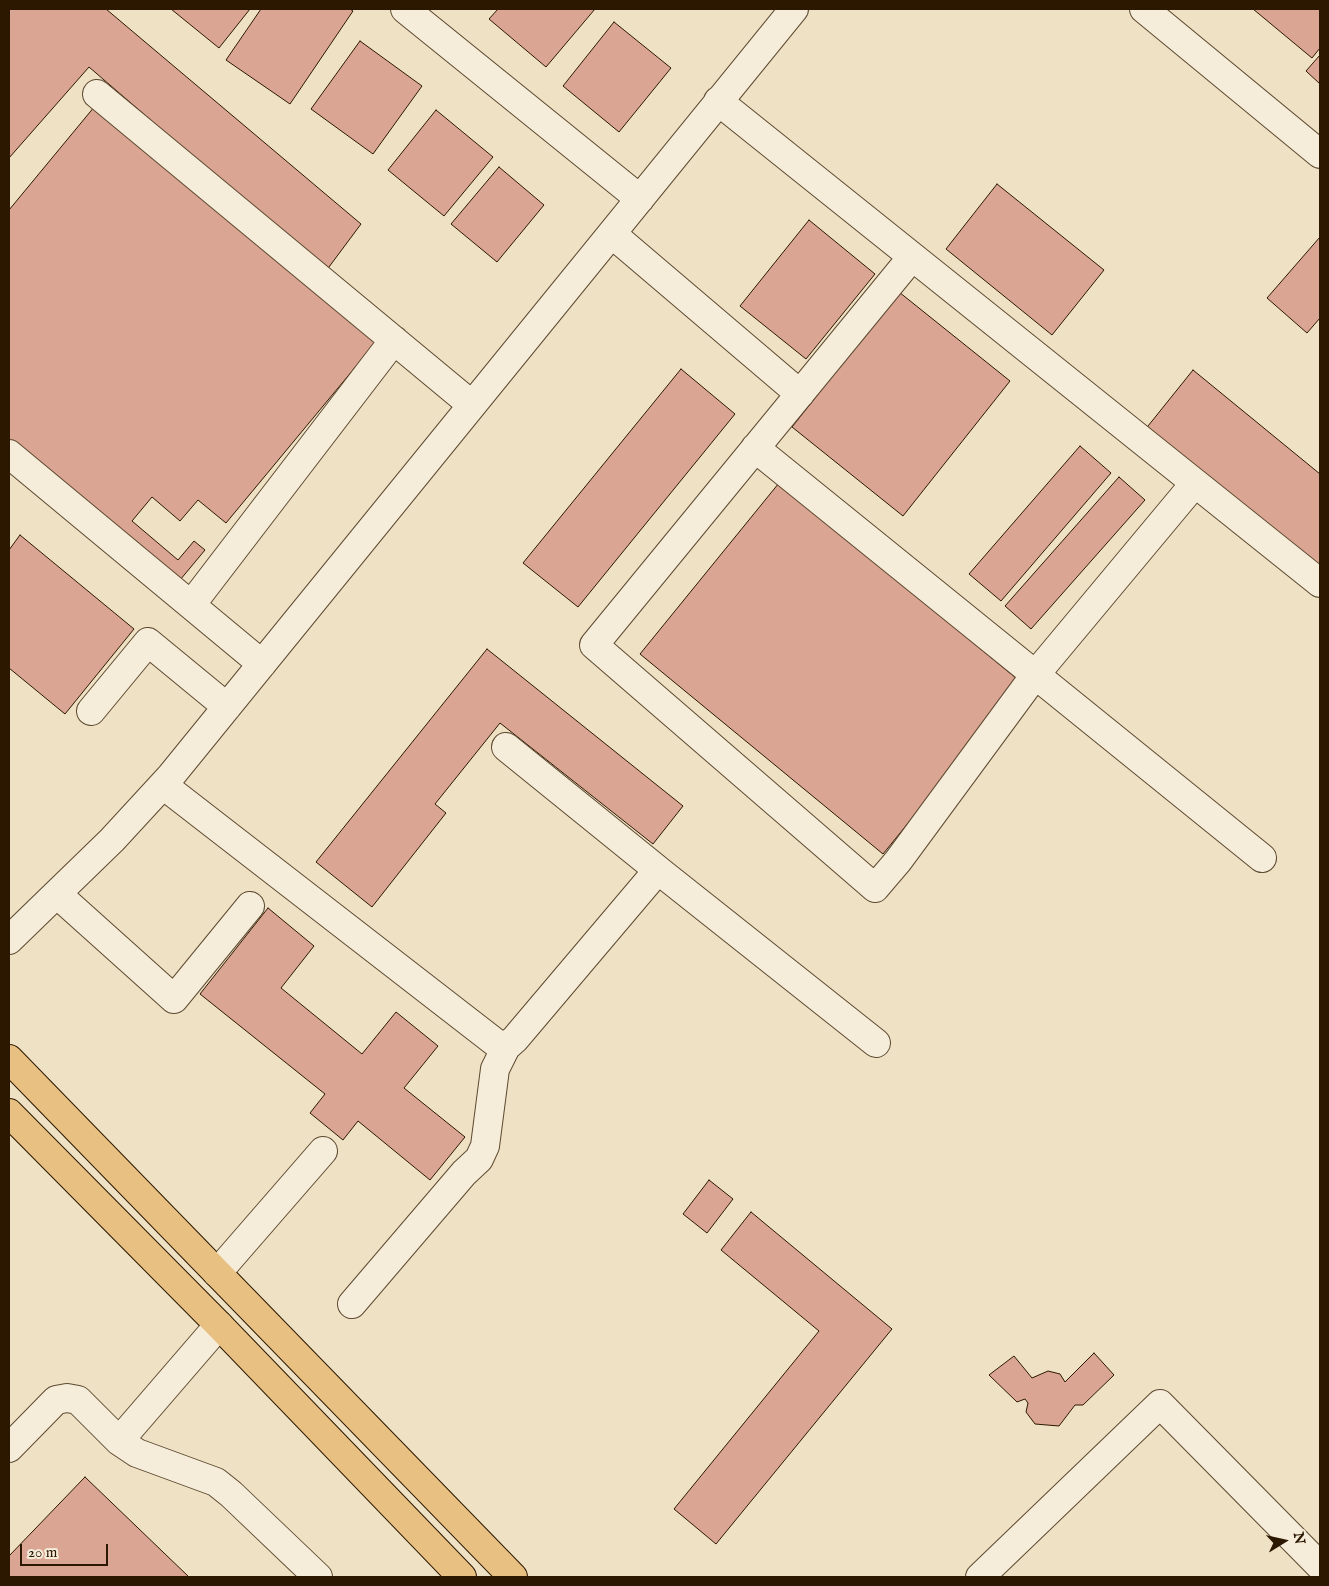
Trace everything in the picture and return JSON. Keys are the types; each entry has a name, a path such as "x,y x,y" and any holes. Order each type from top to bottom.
{"main road":[{"path":"9,1059 513,1577"},
{"path":"9,1113 168,1272 462,1577"},
{"path":"168,1272 194,1249"}],"street":[{"path":"405,9 640,199"},
{"path":"1144,9 1320,154"},
{"path":"9,940 112,840 163,785 718,102 782,13"},
{"path":"97,94 472,405"},
{"path":"718,102 1320,583"},
{"path":"612,234 800,394"},
{"path":"912,257 594,645 875,888 898,861 1035,675 1195,483"},
{"path":"191,605 394,340"},
{"path":"755,448 1262,858"},
{"path":"9,454 262,664"},
{"path":"91,711 148,642 227,707"},
{"path":"506,747 876,1044"},
{"path":"163,785 496,1043 506,1047"},
{"path":"352,1304 464,1173 479,1159 485,1146 495,1069 506,1047 515,1039 658,870"},
{"path":"57,894 174,999 250,906"},
{"path":"216,1273 323,1151"},
{"path":"120,1441 219,1325"},
{"path":"9,1448 56,1400 67,1398 78,1400 120,1441 137,1452 216,1482 318,1577"},
{"path":"980,1577 1160,1404 1320,1566"}],"building":[{"path":"9,9 106,9 361,224 326,271 89,67 9,158"},
{"path":"171,9 250,9 219,48"},
{"path":"261,9 350,9 353,11 290,104 226,60"},
{"path":"498,9 595,9 546,67 489,19"},
{"path":"1253,9 1320,9 1320,48 1312,58"},
{"path":"614,22 671,68 619,132 563,86"},
{"path":"360,41 422,86 373,154 311,109"},
{"path":"1320,55 1320,84 1306,71"},
{"path":"95,106 377,341 226,523 198,500 180,521 152,497 132,521 178,560 194,541 205,550 180,580 9,456 9,210"},
{"path":"436,110 493,157 444,216 388,170"},
{"path":"499,167 544,205 497,262 451,224"},
{"path":"997,184 1104,270 1052,335 946,249"},
{"path":"809,220 875,274 806,359 740,306"},
{"path":"1320,237 1320,318 1307,333 1267,298"},
{"path":"899,292 1010,381 903,516 792,427"},
{"path":"681,369 735,414 578,607 523,563"},
{"path":"1193,370 1320,474 1320,576 1144,431"},
{"path":"1080,446 1111,473 1001,601 969,574"},
{"path":"1119,477 1145,500 1031,629 1005,606"},
{"path":"779,483 1022,683 883,854 640,654"},
{"path":"20,535 134,629 65,714 9,668 9,550"},
{"path":"487,649 683,806 653,844 500,723 435,804 446,813 372,907 316,862"},
{"path":"268,908 314,946 281,988 362,1054 396,1012 438,1046 404,1088 465,1137 430,1180 358,1121 343,1140 310,1113 325,1094 200,994"},
{"path":"709,1180 733,1199 707,1233 683,1214"},
{"path":"751,1212 892,1329 716,1544 674,1509 819,1331 721,1250"},
{"path":"1094,1353 1114,1375 1083,1405 1075,1405 1059,1426 1035,1424 1026,1412 1028,1403 1025,1399 1017,1402 989,1375 1014,1356 1032,1378 1048,1371 1060,1374 1065,1382"},
{"path":"85,1477 189,1577 9,1577 9,1556"}]}
